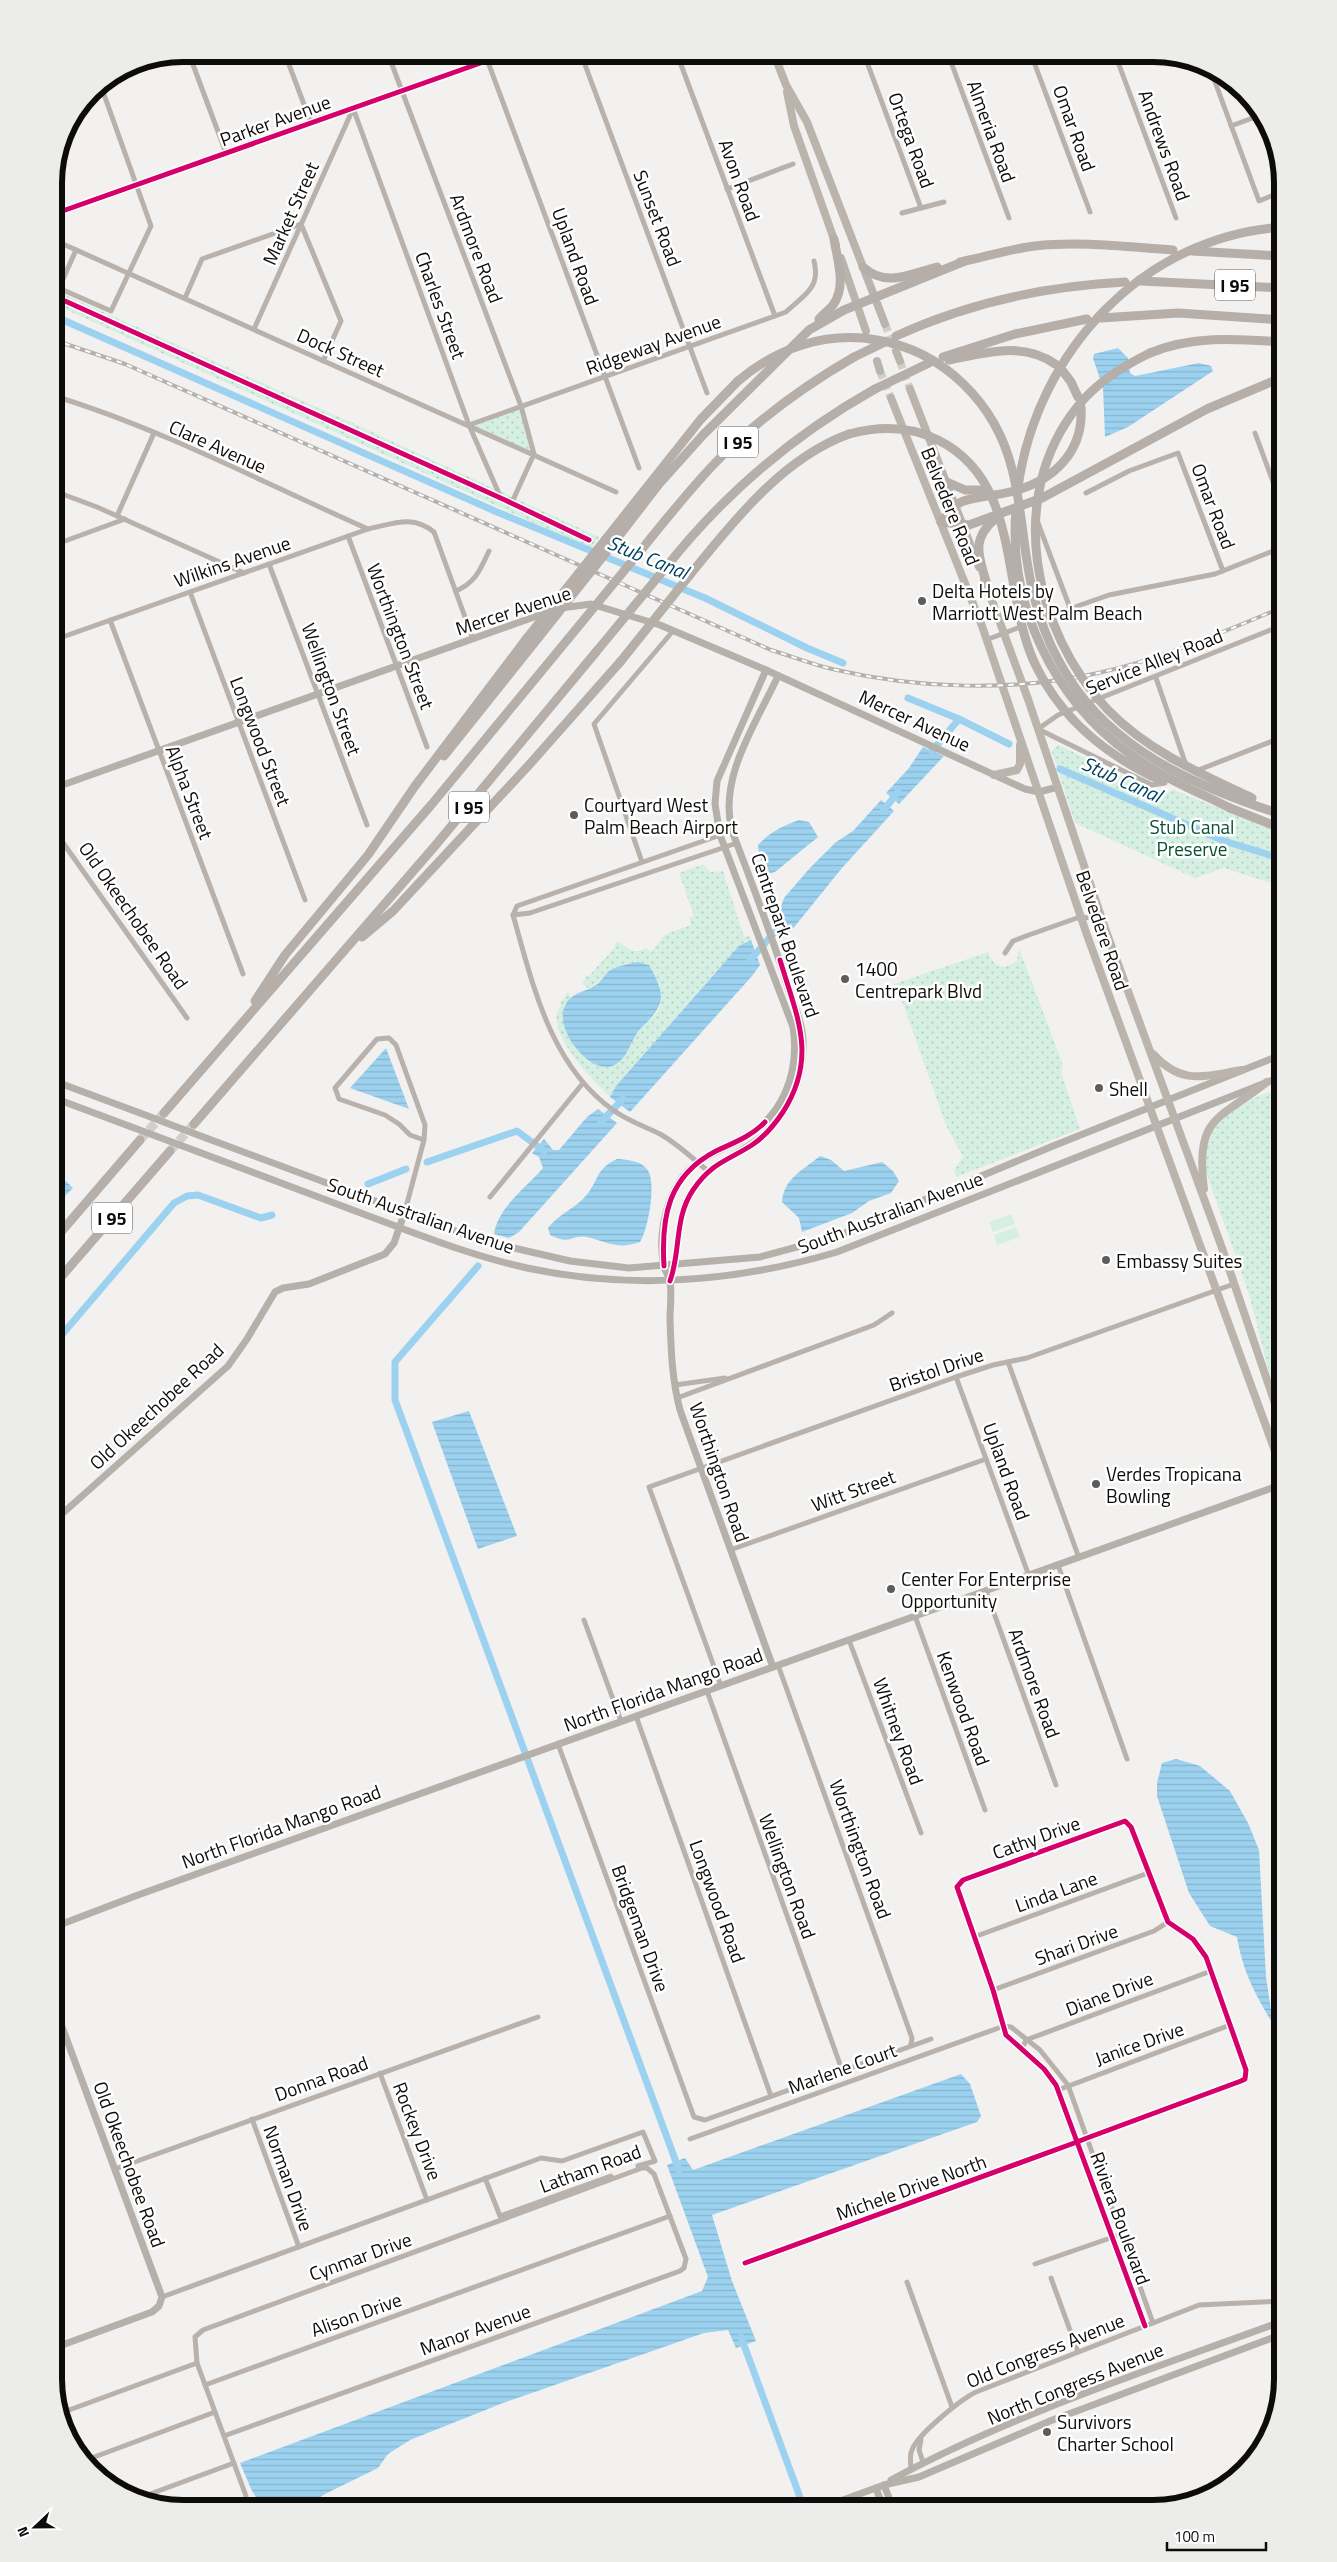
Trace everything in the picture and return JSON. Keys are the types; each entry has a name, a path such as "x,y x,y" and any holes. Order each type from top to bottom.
{"highway":[{"path":"1230,808 1169,779 1128,754 1093,722 1063,686 1036,634 1022,593 1015,549 1017,502 1028,440 1046,393 1076,342 1107,307 1148,273 1191,249 1230,235 1274,228"},
{"path":"239,1026 285,955 352,874 431,764 527,638 608,542 703,435 834,304 839,291 840,276 834,239"},
{"path":"863,266 875,276 888,279 1012,250 1048,245 1087,245 1173,250"},
{"path":"1192,251 1274,256"},
{"path":"809,330 824,320 875,297 965,261"},
{"path":"896,336 919,326 987,303 1076,286 1125,282"},
{"name":"I 95","path":"1141,282 1274,288"},
{"name":"I 95","path":"1101,318 1178,313 1274,319"},
{"path":"1078,397 1071,382 1059,367 1035,353 1011,350 944,359 1015,334 1087,319"},
{"path":"395,816 539,637 701,419 738,381 755,367 783,352 813,342 844,337 867,338 891,343 927,356 947,370 982,405 1005,446 1015,482 1035,603 1051,646 1078,690 1109,726 1148,756 1205,785 1274,812"},
{"path":"1274,342 1200,340 1179,343 1150,353 1122,368 1086,396 1063,426 1047,460 1039,488 1035,532 1039,576 1046,605 1063,646 1082,678 1102,704 1130,731 1173,759 1274,810"},
{"name":"I 95","path":"164,1113 432,804 706,473 746,434 798,393 854,358 883,343"},
{"name":"I 95","path":"194,1124 482,792 702,524 754,472 812,427 875,389 931,362"},
{"path":"941,522 963,525 998,516 1068,485 1222,402 1274,382"},
{"path":"941,522 956,504 1028,486 1047,478 1066,460 1078,438 1081,407"},
{"path":"338,958 393,911 529,765 621,660 722,535 762,494 812,453 850,434 881,429 915,432 942,442 969,462 984,480 997,505 1022,631 1037,669 1058,703 1088,736 1128,764 1198,796 1274,825"},
{"path":"947,482 972,491 1028,486"},
{"path":"987,585 978,553 978,542 985,528 998,516"},
{"name":"I 95","path":"63,1230 140,1140"},
{"name":"I 95","path":"63,1275 170,1151"}],"main road":[{"path":"777,63 786,85 807,122 885,324"},
{"path":"786,85 794,126 866,331"},
{"path":"896,352 900,362"},
{"path":"877,361 880,371"},
{"name":"Belvedere Road","path":"910,389 987,585 1102,917 1206,1204 1274,1401"},
{"name":"Belvedere Road","path":"891,398 986,640 1081,918 1274,1448"},
{"path":"994,775 1012,772 1018,768 1020,738"},
{"path":"1150,1052 1170,1070 1186,1076 1199,1077 1242,1070"},
{"path":"1206,1204 1201,1158 1206,1134 1223,1111 1246,1099 1267,1082"}],"street":[{"path":"191,63 226,153"},
{"path":"288,63 311,123"},
{"name":"Ardmore Road","path":"391,63 521,406 534,454"},
{"name":"Parker Avenue","path":"63,211 401,91 471,63"},
{"name":"Upland Road","path":"488,63 639,468"},
{"name":"Sunset Road","path":"583,63 707,393"},
{"name":"Avon Road","path":"680,63 775,316"},
{"name":"Ortega Road","path":"867,63 921,208"},
{"name":"Almeria Road","path":"951,63 1009,218"},
{"name":"Omar Road","path":"1035,63 1090,212"},
{"name":"Andrews Road","path":"1118,63 1176,218"},
{"path":"1214,79 1259,201 1274,195"},
{"path":"63,290 109,311 114,309 151,226 104,93"},
{"name":"Market Street","path":"254,329 353,108"},
{"name":"Charles Street","path":"353,108 469,425 500,496 506,500 513,500 534,454"},
{"path":"1231,126 1254,117"},
{"path":"727,189 793,164"},
{"path":"902,213 944,202"},
{"path":"185,298 202,260 301,224 341,321 323,360"},
{"name":"Dock Street","path":"63,244 616,492"},
{"path":"63,275 76,250"},
{"name":"Ridgeway Avenue","path":"469,425 786,312 814,285 817,274 814,261"},
{"name":"Clare Avenue","path":"63,399 154,433 368,529"},
{"path":"117,516 154,433"},
{"path":"1255,433 1274,484"},
{"name":"Omar Road","path":"1086,493 1128,471 1178,453 1223,571"},
{"path":"63,495 125,519 244,573"},
{"path":"63,542 125,519"},
{"name":"Wilkins Avenue","path":"63,637 368,529 406,521 423,523 434,532 456,591"},
{"path":"1038,523 1070,608"},
{"name":"Worthington Street","path":"348,536 427,747"},
{"path":"473,639 456,591 469,585 477,577 489,551"},
{"path":"986,640 1070,608 1122,591 1223,571 1274,551"},
{"name":"Wellington Street","path":"270,564 367,825"},
{"name":"Longwood Street","path":"190,592 305,900"},
{"name":"Mercer Avenue","path":"63,785 158,749 565,606 591,604 673,632 766,670 994,775 1031,791 1038,792"},
{"name":"Alpha Street","path":"110,620 243,974"},
{"name":"Service Alley Road","path":"1038,729 1058,715 1156,678 1274,629"},
{"path":"642,862 594,724 673,632"},
{"name":"Centrepark Boulevard","path":"670,1281 664,1266 663,1227 668,1204 678,1184 697,1162 762,1126 780,1103 791,1080 795,1056 793,1027 724,847 715,804 717,781 766,670"},
{"name":"Centrepark Boulevard","path":"670,1281 676,1265 679,1225 692,1191 708,1171 723,1160 753,1144 771,1128 787,1106 799,1080 803,1054 801,1025 780,960 732,831 728,806 730,782 778,676"},
{"path":"1156,678 1190,774"},
{"path":"1038,729 1152,785 1163,784 1274,741"},
{"path":"1038,792 1058,787"},
{"path":"708,1171 669,1140 633,1123 599,1099 563,1056 551,1033 530,973 513,915 517,906 732,831"},
{"name":"Old Okeechobee Road","path":"63,842 187,1018"},
{"path":"513,915 530,912 737,843"},
{"path":"1005,953 1013,941 1081,918 1102,917"},
{"path":"405,1211 424,1140 424,1118 396,1045 389,1038 377,1039 335,1088 339,1099 385,1115 399,1124 410,1135 424,1140"},
{"name":"South Australian Avenue","path":"63,1084 480,1240 540,1256 619,1267 664,1266 760,1257 838,1236 1168,1099 1274,1058"},
{"name":"South Australian Avenue","path":"63,1101 466,1252 527,1268 586,1277 670,1281 731,1276 761,1271 792,1265 837,1252 1274,1079"},
{"path":"490,1197 584,1083"},
{"name":"Old Okeechobee Road","path":"62,1514 222,1372 247,1339 275,1292 283,1288 308,1284 381,1256 394,1243 405,1211"},
{"name":"Worthington Road","path":"670,1281 677,1398 730,1550 775,1666 912,2038 911,2044"},
{"name":"Bristol Drive","path":"721,1686 649,1486 956,1377 1027,1358 1234,1284"},
{"path":"677,1398 874,1325 892,1313"},
{"path":"1008,1362 1079,1558"},
{"path":"675,1385 730,1377"},
{"name":"Upland Road","path":"956,1377 1029,1576"},
{"name":"Witt Street","path":"730,1550 986,1459"},
{"name":"North Florida Mango Road","path":"62,1924 621,1721 707,1692 1274,1487"},
{"path":"1058,1566 1127,1759"},
{"name":"Ardmore Road","path":"986,1591 1056,1785"},
{"name":"Kenwood Road","path":"914,1616 985,1810"},
{"path":"584,1620 621,1721"},
{"name":"Whitney Road","path":"849,1640 921,1833"},
{"name":"Wellington Road","path":"707,1692 842,2070"},
{"name":"Longwood Road","path":"636,1716 771,2096"},
{"name":"Bridgeman Drive","path":"558,1744 694,2117 700,2120 771,2096"},
{"name":"Cathy Drive","path":"958,1883 1124,1821 1132,1827 1148,1873"},
{"path":"1148,1873 1168,1922 1197,1943 1206,1957 1230,2025"},
{"name":"Linda Lane","path":"974,1937 1148,1873"},
{"name":"Riviera Boulevard","path":"958,1883 957,1892 993,1990 1006,2035 1044,2069 1058,2090 1145,2326"},
{"name":"Shari Drive","path":"993,1990 1154,1931 1168,1922"},
{"name":"Diane Drive","path":"1026,2040 1211,1970"},
{"name":"Donna Road","path":"115,2168 538,2017"},
{"name":"Michele Drive North","path":"745,2263 1241,2081 1247,2074 1230,2025"},
{"name":"Janice Drive","path":"1058,2090 1230,2025"},
{"name":"Riviera Boulevard","path":"1004,2026 1011,2027 1040,2050 1068,2085 1153,2323"},
{"name":"Marlene Court","path":"690,2139 1004,2026"},
{"name":"Old Okeechobee Road","path":"62,2027 162,2298"},
{"path":"771,2096 911,2044 931,2039"},
{"path":"1022,2049 1026,2040"},
{"name":"Rockey Drive","path":"380,2073 427,2200"},
{"name":"Norman Drive","path":"252,2120 299,2247"},
{"name":"Latham Road","path":"162,2298 485,2178 541,2158 562,2161 644,2132 655,2161 500,2216 485,2178"},
{"name":"Cynmar Drive","path":"197,2363 195,2337 203,2330 642,2168 651,2170 654,2174 670,2216"},
{"name":"Alison Drive","path":"205,2385 670,2216"},
{"name":"Manor Avenue","path":"224,2436 680,2270 684,2268 686,2259 670,2216"},
{"path":"1035,2264 1122,2234"},
{"path":"1051,2278 1078,2352"},
{"path":"908,2282 952,2407"},
{"path":"62,2345 156,2310 162,2298"},
{"name":"Old Congress Avenue","path":"911,2469 911,2452 915,2444 952,2407 976,2392 1199,2305 1274,2301"},
{"name":"North Congress Avenue","path":"843,2500 876,2488 923,2462 1052,2407 1274,2324"},
{"name":"North Congress Avenue","path":"884,2484 919,2477 1050,2421 1274,2337"},
{"path":"67,2411 197,2363 246,2499"},
{"path":"93,2458 215,2412"},
{"path":"921,2440 919,2450 923,2462"},
{"path":"150,2494 234,2464"},
{"path":"884,2484 890,2500"},
{"path":"876,2488 881,2500"}],"green space":[{"path":"63,294 359,426 599,537 591,549 63,308"},
{"path":"521,406 534,454 469,425"},
{"name":"Stub Canal Preserve","path":"1059,745 1155,792 1164,794 1174,790 1274,830 1274,884 1224,868 1195,878 1075,823 1052,752"},
{"path":"703,864 710,872 723,871 744,937 750,936 751,940 745,942 718,969 616,1086 610,1097 582,1068 563,1041 558,1028 557,1016 561,1006 560,1003 568,992 571,997 563,1014 568,1036 622,1059 638,1030 657,1013 661,1004 609,971 594,986 587,988 583,984 586,975 588,977 615,947 615,943 619,942 634,951 646,948 651,952 666,934 691,925 689,918 694,916 679,873"},
{"path":"1019,948 1063,1065 1061,1072 1080,1129 956,1177 954,1170 963,1157 946,1125 903,1004 894,984 988,952 996,964 1008,966 1017,960"},
{"path":"1274,1090 1274,1384 1267,1365 1249,1294 1205,1169 1207,1140 1215,1124 1240,1103"},
{"path":"1011,1214 1015,1224 993,1232 989,1222"},
{"path":"1016,1227 1020,1237 997,1245 994,1235"}],"water":[{"path":"1118,348 1128,358 1130,373 1135,376 1199,363 1211,366 1213,371 1128,427 1105,437 1103,388 1093,358 1094,354"},
{"path":"923,747 944,756 899,804 886,793 909,768"},
{"path":"881,800 894,811 842,868 787,936 779,940 771,918 779,913 784,898 809,869 836,842 853,831"},
{"path":"799,820 809,822 818,837 775,872 767,874 759,855 758,845 767,836"},
{"path":"751,940 760,965 630,1112 610,1097 616,1086 739,946"},
{"path":"638,962 649,965 658,984 661,998 656,1012 638,1032 626,1054 618,1063 603,1067 594,1064 578,1050 566,1031 563,1022 565,1006 572,997 598,984 612,969"},
{"path":"386,1048 409,1109 350,1088"},
{"path":"598,1109 617,1123 519,1232 509,1238 494,1234 501,1215 514,1198 543,1168 539,1157 532,1153 544,1139 553,1150 559,1150 587,1117"},
{"path":"820,1156 831,1160 844,1171 882,1162 893,1171 899,1181 891,1193 869,1201 852,1213 802,1232 799,1218 782,1202 783,1194 790,1181"},
{"path":"617,1159 640,1163 650,1174 649,1216 640,1242 619,1245 587,1237 563,1240 550,1235 548,1228 588,1194 604,1168"},
{"path":"63,1178 73,1188 63,1196"},
{"path":"469,1411 517,1536 478,1549 432,1422"},
{"path":"1176,1759 1200,1766 1230,1791 1248,1823 1259,1850 1266,1977 1273,2024 1250,1982 1237,1937 1210,1926 1189,1893 1157,1796 1157,1783 1162,1763"},
{"path":"961,2074 970,2084 981,2116 977,2122 712,2215 732,2281 756,2341 736,2348 728,2330 704,2333 503,2403 410,2440 388,2454 378,2468 317,2499 257,2499 240,2463 702,2291 708,2277 667,2165 685,2158 693,2170"}],"waterway":[{"name":"Stub Canal","path":"63,320 497,512 705,598 807,648 843,663"},
{"name":"Stub Canal","path":"908,698 959,719 1009,744"},
{"path":"932,751 959,719"},
{"name":"Stub Canal","path":"1060,769 1224,841 1274,856"},
{"path":"883,811 898,792"},
{"path":"750,960 781,925"},
{"path":"601,1122 623,1099"},
{"path":"427,1162 517,1131 544,1151"},
{"path":"368,1184 406,1169"},
{"path":"62,1334 174,1203 187,1196 198,1195 261,1218 272,1215"},
{"path":"478,1266 395,1362 395,1400 679,2170"},
{"path":"741,2337 801,2500"}],"tunnel":[{"path":"885,324 894,347"},
{"path":"900,361 910,389"},
{"path":"880,371 891,398"},
{"path":"140,1140 164,1113"},
{"path":"170,1151 193,1125"}],"railway":[{"path":"63,343 125,364 771,650 832,669 898,681 965,686 1032,683 1065,679 1098,673 1169,653 1274,611"}],"cycle path":[{"path":"63,211 481,63"},
{"path":"63,300 505,500 589,540"},
{"path":"670,1281 676,1258 680,1223 687,1201 693,1190 713,1168 752,1145 765,1134 783,1112 794,1092 800,1073 801,1037 793,1000 780,960"},
{"path":"664,1266 663,1248 666,1215 678,1185 700,1161 748,1135 765,1122"},
{"path":"745,2263 1077,2142 1087,2138 1241,2081 1245,2079 1246,2070 1206,1957 1193,1939 1168,1922 1131,1827 1125,1821 963,1880 957,1887 993,1990 1006,2035 1044,2069 1056,2085 1145,2326"}],"place":[{"name":"Delta Hotels by Marriott West Palm Beach","path":"922,601"},
{"name":"Courtyard West Palm Beach Airport","path":"574,815"},
{"name":"1400 Centrepark Blvd","path":"845,979"},
{"name":"Shell","path":"1099,1088"},
{"name":"Embassy Suites","path":"1106,1260"},
{"name":"Verdes Tropicana Bowling","path":"1096,1484"},
{"name":"Center For Enterprise Opportunity","path":"891,1589"},
{"name":"Survivors Charter School","path":"1047,2432"}]}
